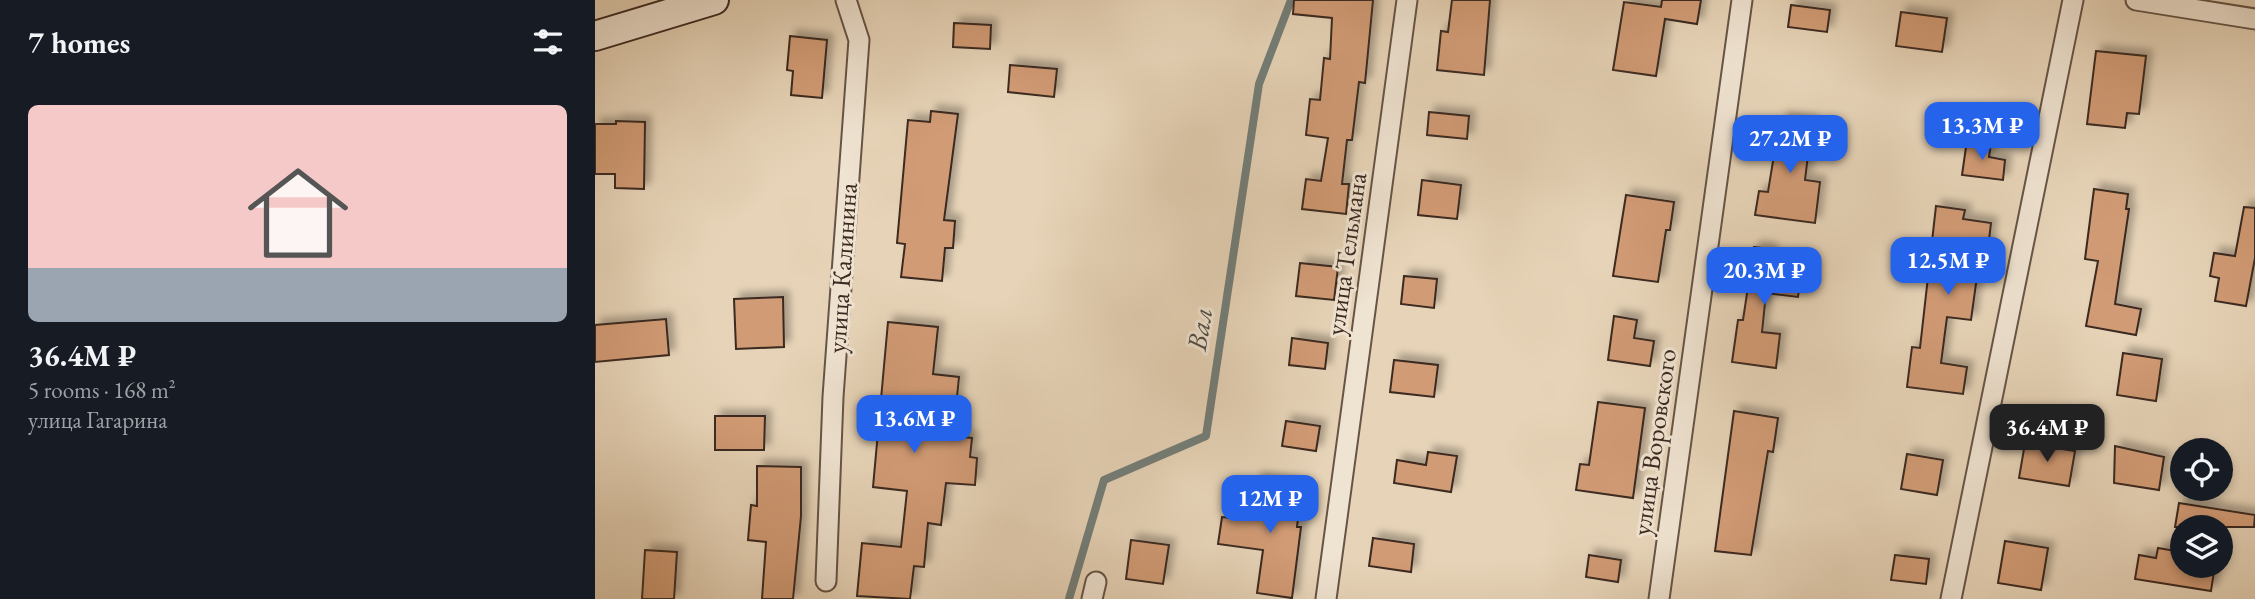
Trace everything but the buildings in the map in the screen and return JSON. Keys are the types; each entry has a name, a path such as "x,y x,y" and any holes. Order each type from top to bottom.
{"street":[{"path":"595,36 714,0"},
{"name":"улица Калинина","path":"826,581 833,397 859,40 846,0"},
{"name":"улица Тельмана","path":"1326,599 1407,0"},
{"name":"улица Воровского","path":"1659,599 1742,0"},
{"path":"1951,599 2073,0"},
{"path":"2136,0 2255,19"}],"waterway":[{"name":"Вал","path":"1069,599 1104,480 1206,436 1259,84 1291,0"}]}
